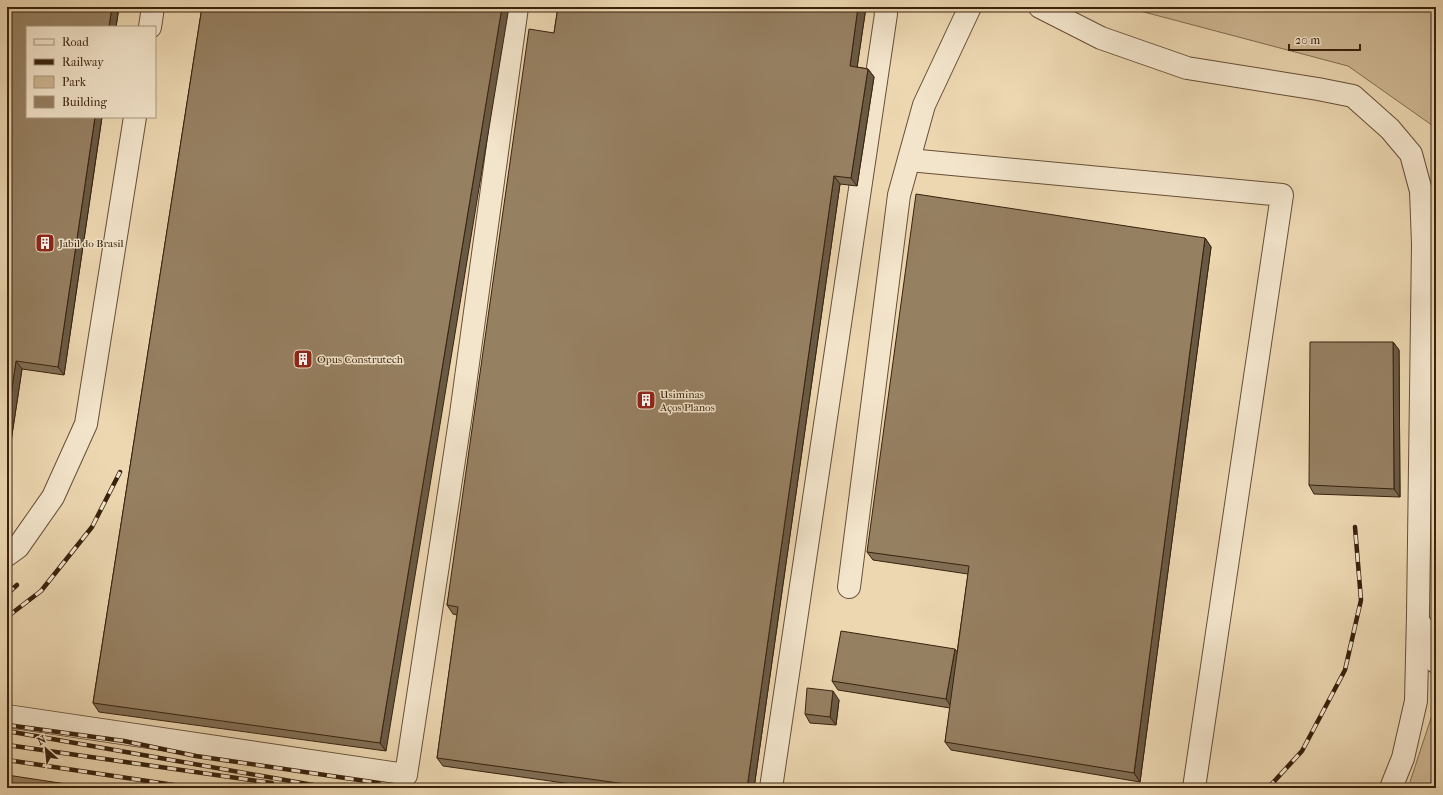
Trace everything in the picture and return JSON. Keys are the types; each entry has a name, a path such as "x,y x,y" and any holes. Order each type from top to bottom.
{"lane":[{"path":"150,26 153,7"},
{"path":"7,716 406,775 461,414 517,7"},
{"path":"771,788 884,30 886,7"},
{"path":"850,587 899,195 924,104 970,7"},
{"path":"1040,7 1101,38 1187,68 1353,96 1390,129 1411,154 1421,191 1423,244 1416,701 1403,758 1391,788"},
{"path":"7,555 18,547 53,497 86,424 135,118"},
{"path":"908,160 1282,195 1194,788"},
{"path":"1418,615 1436,662"}],"green space":[{"path":"1125,7 1436,7 1436,128 1348,66"},
{"path":"1436,703 1436,788 1408,788"}],"building":[{"name":"Jabil do Brasil","path":"7,7 112,7 109,26 26,26 26,118 95,118 58,367 16,361 7,422"},
{"name":"Opus Construtech","path":"202,7 502,7 380,743 93,703"},
{"name":"Usiminas Aços Planos","path":"558,7 858,7 850,66 868,69 851,178 834,176 747,788 655,788 437,758 458,607 447,605 529,29 554,33"},
{"path":"916,194 1205,238 1134,773 945,742 969,566 867,552"},
{"path":"1310,342 1393,342 1394,489 1309,485"},
{"path":"841,631 955,649 946,699 832,681"},
{"path":"807,688 833,691 830,717 805,714"},
{"path":"7,775 93,788 7,788"}],"railway":[{"path":"7,617 41,591 92,527 120,472"},
{"path":"1268,788 1302,751 1345,670 1361,600 1355,527"},
{"path":"7,594 17,585"},
{"path":"7,725 124,741 196,756 413,788"},
{"path":"7,731 330,788"},
{"path":"7,745 272,783"},
{"path":"7,760 194,788"}],"place":[{"name":"Jabil do Brasil","path":"45,243"},
{"name":"Opus Construtech","path":"303,359"},
{"name":"Usiminas Aços Planos","path":"646,400"}]}
